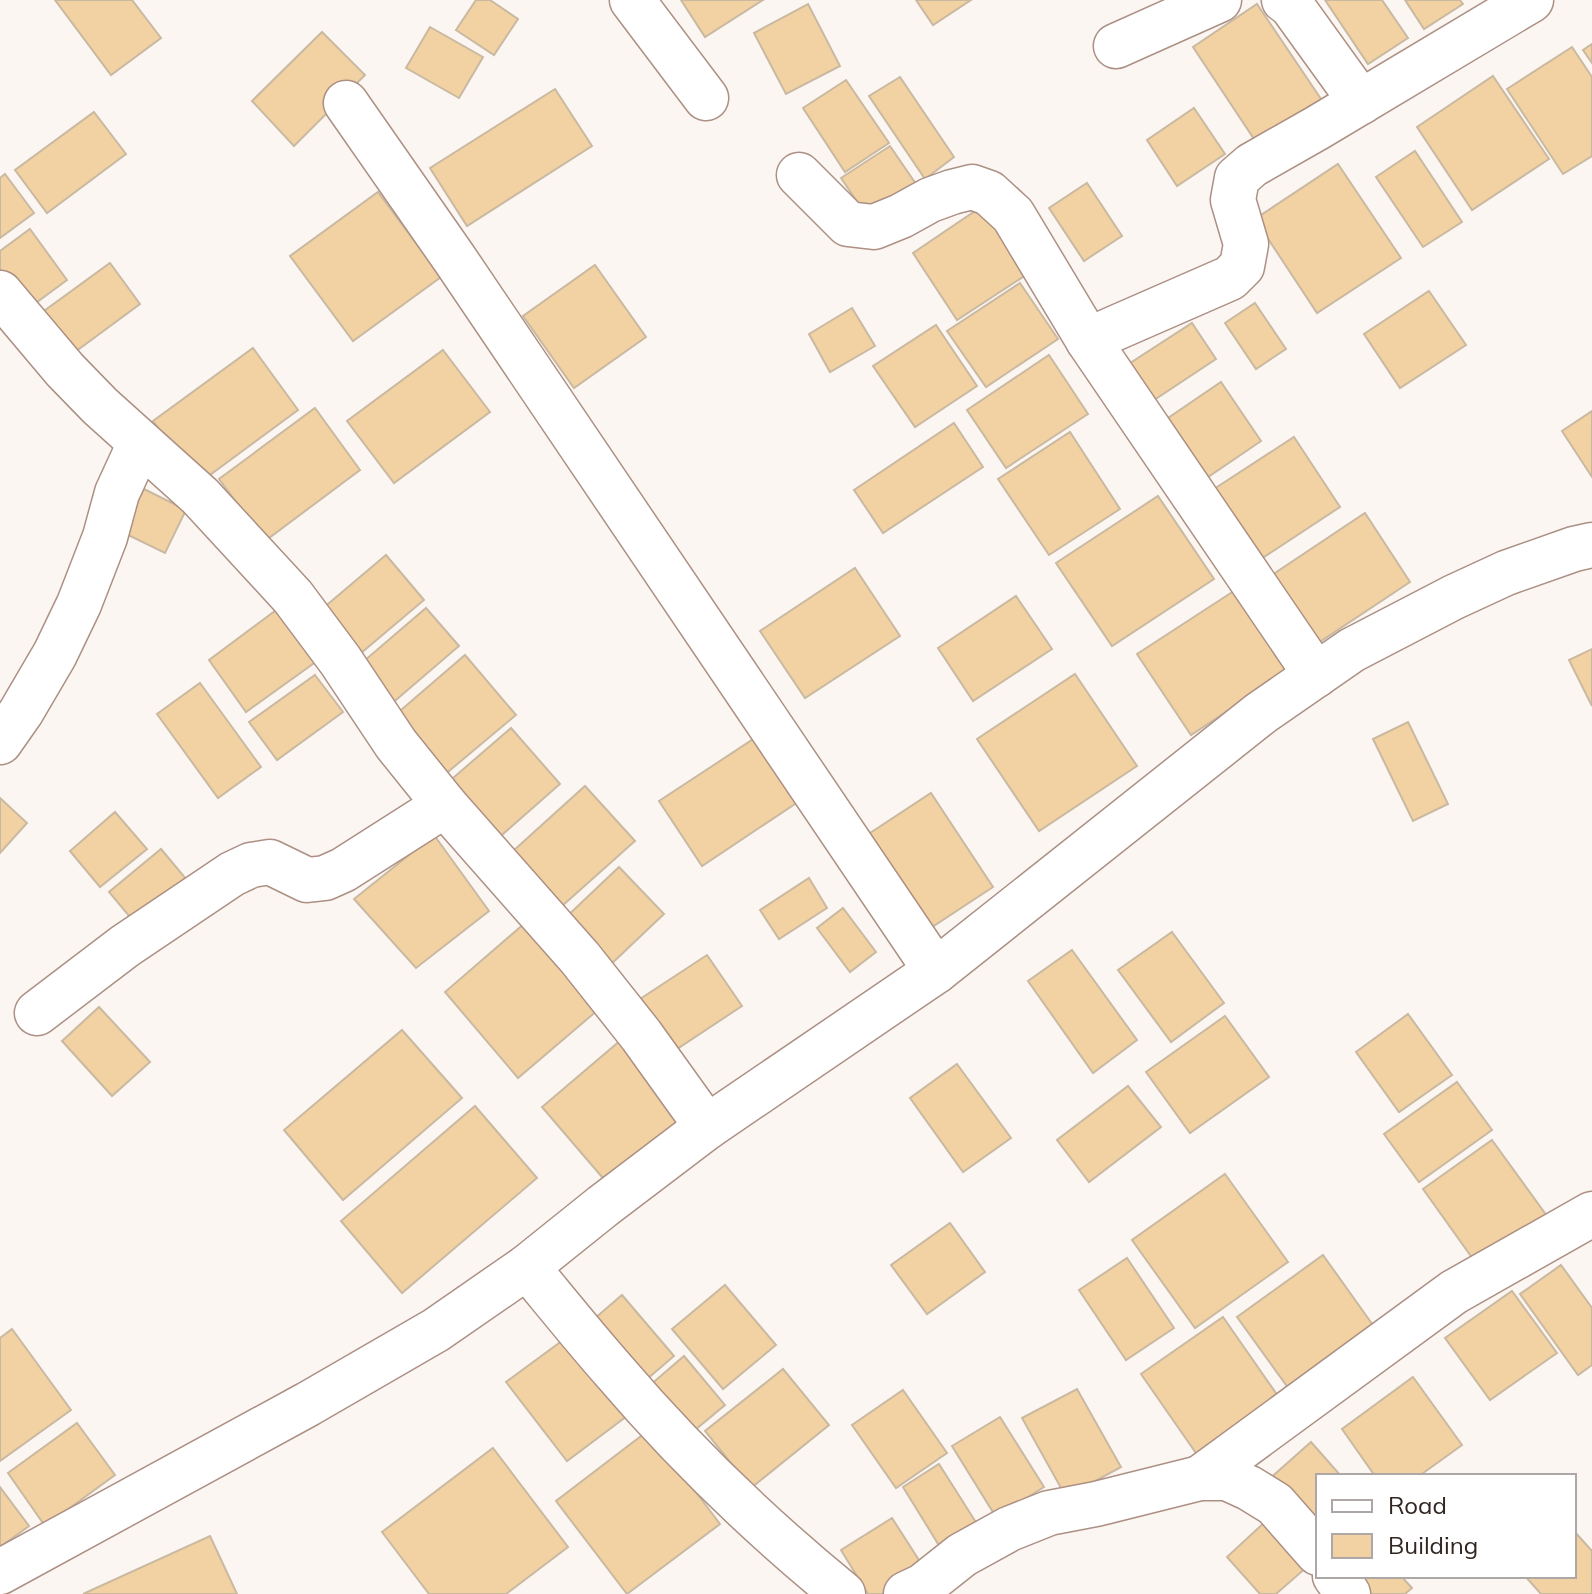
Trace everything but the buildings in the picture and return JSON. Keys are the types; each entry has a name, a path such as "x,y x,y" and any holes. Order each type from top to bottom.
{"street":[{"path":"632,0 706,98"},
{"path":"1116,46 1219,0"},
{"path":"1284,0 1291,5 1361,102"},
{"path":"1088,340 1230,278 1242,266 1246,244 1233,200 1237,178 1252,165 1531,0"},
{"path":"346,103 472,284 936,971"},
{"path":"799,175 848,224 874,227 930,200 972,187 989,193 1013,215 1088,340 1316,675"},
{"path":"0,293 65,370 100,406 200,496 293,597 396,744 445,805 580,958 641,1035 707,1127"},
{"path":"0,742 55,654 79,604 105,537 117,493 140,443"},
{"path":"9,1579 436,1330 527,1267 707,1127 936,971 1261,713 1352,650 1506,573 1592,545"},
{"path":"37,1013 125,946 232,874 251,865 270,862 307,880 325,878 343,870 445,805"},
{"path":"1200,1478 1454,1292 1592,1214"},
{"path":"527,1267 615,1373 695,1459 843,1594"},
{"path":"906,1594 923,1586 962,1555 1009,1529 1049,1513 1200,1478 1227,1478 1275,1504 1316,1551"}]}
